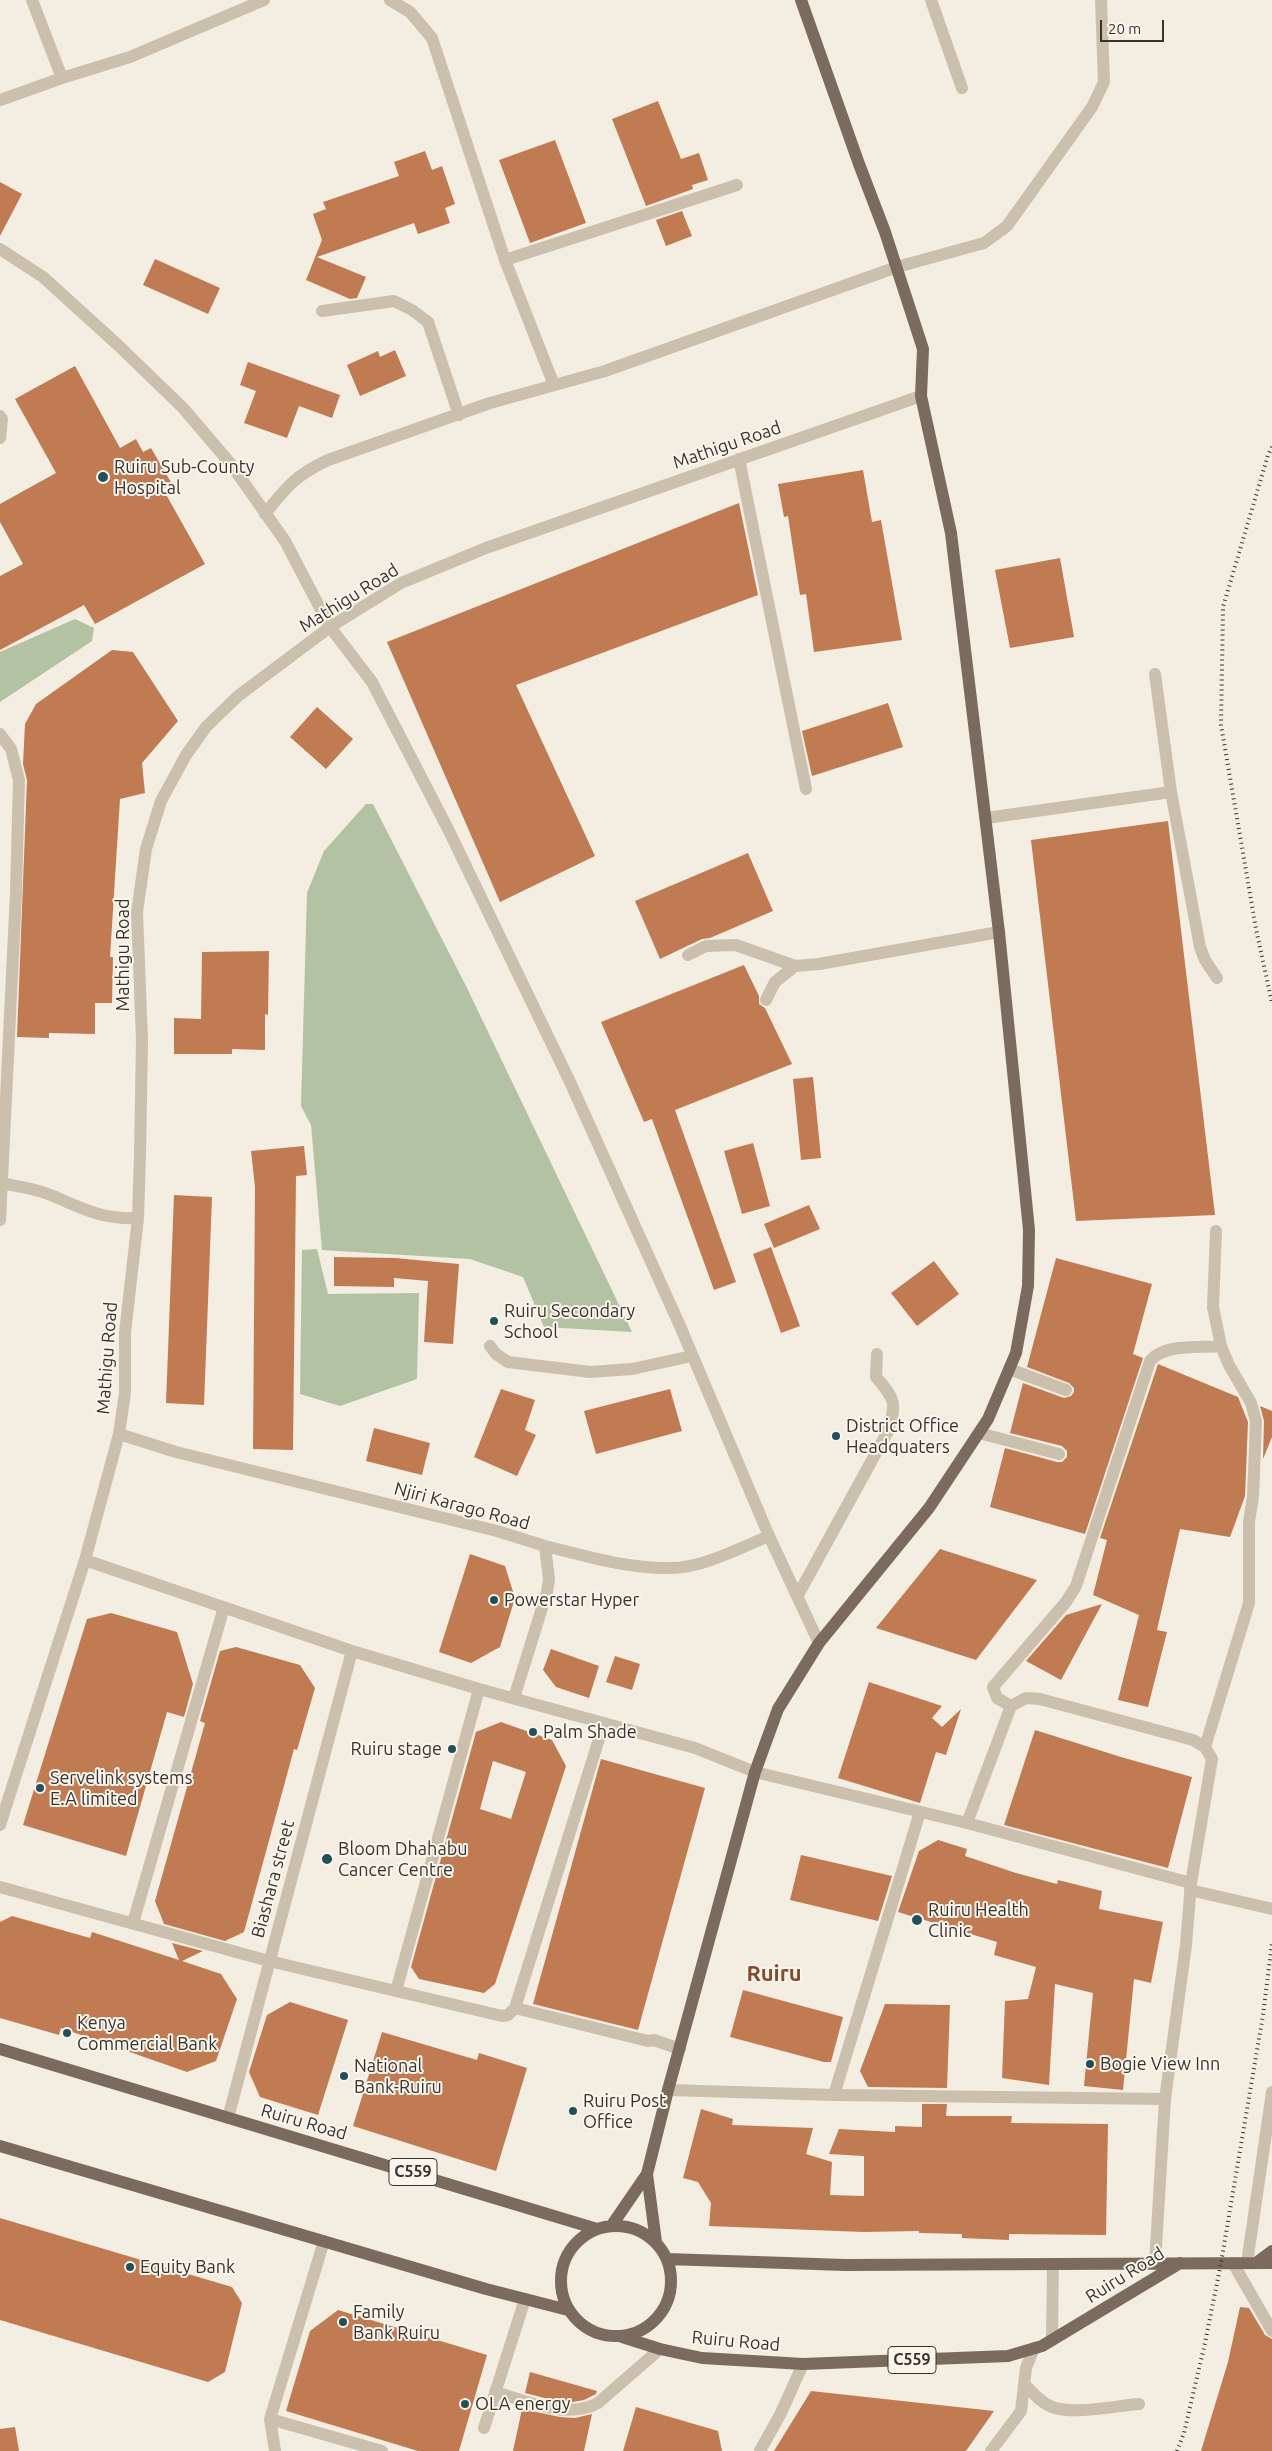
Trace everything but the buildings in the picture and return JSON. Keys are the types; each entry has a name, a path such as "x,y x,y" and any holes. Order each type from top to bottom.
{"main road":[{"path":"612,2225 647,2174 668,2090 755,1772 778,1709 819,1643 929,1508 988,1419 1016,1353 1028,1286 1029,1230 999,932 952,533 921,396 923,349 897,267 801,0"},
{"name":"Ruiru Road","path":"0,2050 597,2228"},
{"path":"0,2146 568,2310"},
{"path":"647,2174 656,2242"},
{"path":"612,2225 635,2229 656,2242 667,2258 672,2279 669,2300 659,2318 642,2331 622,2337 601,2335 582,2326 568,2310 562,2295 560,2279 563,2262 576,2242 597,2228 612,2225"},
{"path":"1251,2263 1272,2250"},
{"name":"Ruiru Road","path":"667,2258 845,2265 1180,2263"},
{"path":"1180,2263 1272,2263"},
{"name":"Ruiru Road","path":"622,2337 660,2350 702,2358 803,2364 1008,2356 1052,2340 1180,2263"}],"street":[{"path":"32,0 62,78"},
{"path":"0,100 130,57 264,0"},
{"path":"390,0 410,12 432,38 505,260 554,385"},
{"path":"931,0 962,88"},
{"path":"265,514 289,484 304,472 328,460 459,415 605,371 897,267 984,243 1007,226 1092,107 1104,82 1101,0"},
{"path":"505,260 737,185"},
{"path":"0,249 43,278 119,346 183,408 230,463 285,541 330,627 372,682 448,831 570,1082 819,1643"},
{"path":"322,311 394,302 412,310 428,322 459,415"},
{"name":"Mathigu Road","path":"0,1825 85,1560 119,1434 125,1393 125,1333 138,1218 142,1040 138,912 146,849 161,801 186,754 206,727 238,696 330,627 401,583 496,545 921,396"},
{"path":"0,416 2,419 0,438"},
{"path":"739,459 806,789"},
{"path":"1155,674 1171,792 1200,947 1204,960 1217,978"},
{"path":"0,734 11,749 19,780 16,893 0,1220"},
{"path":"986,818 1171,792"},
{"path":"688,955 706,946 736,945 795,966 819,964 999,932"},
{"path":"766,1000 775,982 795,966"},
{"path":"1,1183 45,1192 102,1217 116,1220 138,1218"},
{"path":"1205,1747 1249,1603 1250,1522 1253,1497 1256,1421 1251,1403 1229,1366 1221,1346 1213,1308 1216,1230"},
{"path":"490,1346 496,1354 508,1362 590,1372 632,1369 692,1356"},
{"path":"1011,1706 996,1698 993,1686 1066,1602 1076,1586 1150,1361 1156,1354 1166,1350 1221,1346"},
{"path":"798,1595 888,1431 895,1410 889,1392 876,1377 877,1354"},
{"path":"1009,1369 1066,1390"},
{"path":"979,1432 1059,1454"},
{"name":"Njiri Karago Road","path":"119,1434 218,1462 496,1531 545,1546 549,1579 547,1592 514,1698"},
{"path":"545,1546 620,1564 672,1568 709,1560 770,1536"},
{"path":"85,1560 352,1651 480,1689 695,1748 755,1772 967,1823 1272,1909"},
{"path":"133,1923 224,1607"},
{"name":"Biashara street","path":"228,2118 352,1651"},
{"path":"396,1991 480,1689"},
{"path":"967,1823 1011,1706 1026,1698 1040,1699 1193,1740 1205,1747 1212,1759 1190,1887 1186,1945 1166,2099 1155,2263"},
{"path":"0,1887 269,1961 502,2016 508,2015 515,2008 604,1723"},
{"path":"834,2095 920,1812"},
{"path":"515,2008 648,2041 654,2040 680,2049"},
{"path":"668,2090 834,2095 1166,2099"},
{"path":"1251,2263 1272,2092"},
{"path":"275,2451 270,2419 324,2241"},
{"path":"1233,2263 1272,2331"},
{"path":"1052,2340 1054,2264"},
{"path":"484,2428 525,2299"},
{"path":"991,2451 1022,2411 1026,2368 1034,2348"},
{"path":"495,2392 566,2411 587,2409 598,2404 660,2350"},
{"path":"760,2451 781,2413 803,2364"},
{"path":"1025,2385 1037,2398 1053,2407 1073,2410 1139,2404"},
{"path":"270,2419 382,2451"}],"green space":[{"path":"75,619 94,628 92,641 0,702 0,652"},
{"path":"366,804 373,804 467,988 632,1332 544,1327 523,1277 470,1259 322,1250 311,1125 301,1106 307,893 324,851"},
{"path":"317,1249 328,1294 419,1293 417,1379 340,1406 300,1394 302,1250"}],"railway":[{"path":"1272,447 1223,607 1221,725 1256,929 1272,1003"},
{"path":"1177,2451 1184,2433 1221,2263 1263,2015 1272,1943"}],"place":[{"name":"Ruiru Sub-County Hospital","path":"103,477"},
{"name":"Ruiru Secondary School","path":"494,1321"},
{"name":"District Office Headquaters","path":"836,1436"},
{"name":"Powerstar Hyper","path":"494,1600"},
{"name":"Palm Shade","path":"533,1732"},
{"name":"Ruiru stage","path":"452,1749"},
{"name":"Servelink systems E.A limited","path":"40,1788"},
{"name":"Bloom Dhahabu Cancer Centre","path":"327,1859"},
{"name":"Ruiru Health Clinic","path":"917,1920"},
{"name":"Kenya Commercial Bank","path":"67,2033"},
{"name":"Bogie View Inn","path":"1090,2064"},
{"name":"National Bank-Ruiru","path":"344,2076"},
{"name":"Ruiru Post Office","path":"573,2111"},
{"name":"Equity Bank","path":"130,2267"},
{"name":"Family Bank Ruiru","path":"343,2322"},
{"name":"OLA energy","path":"465,2404"}],"district":[{"name":"Ruiru","path":"774,1974"}]}
